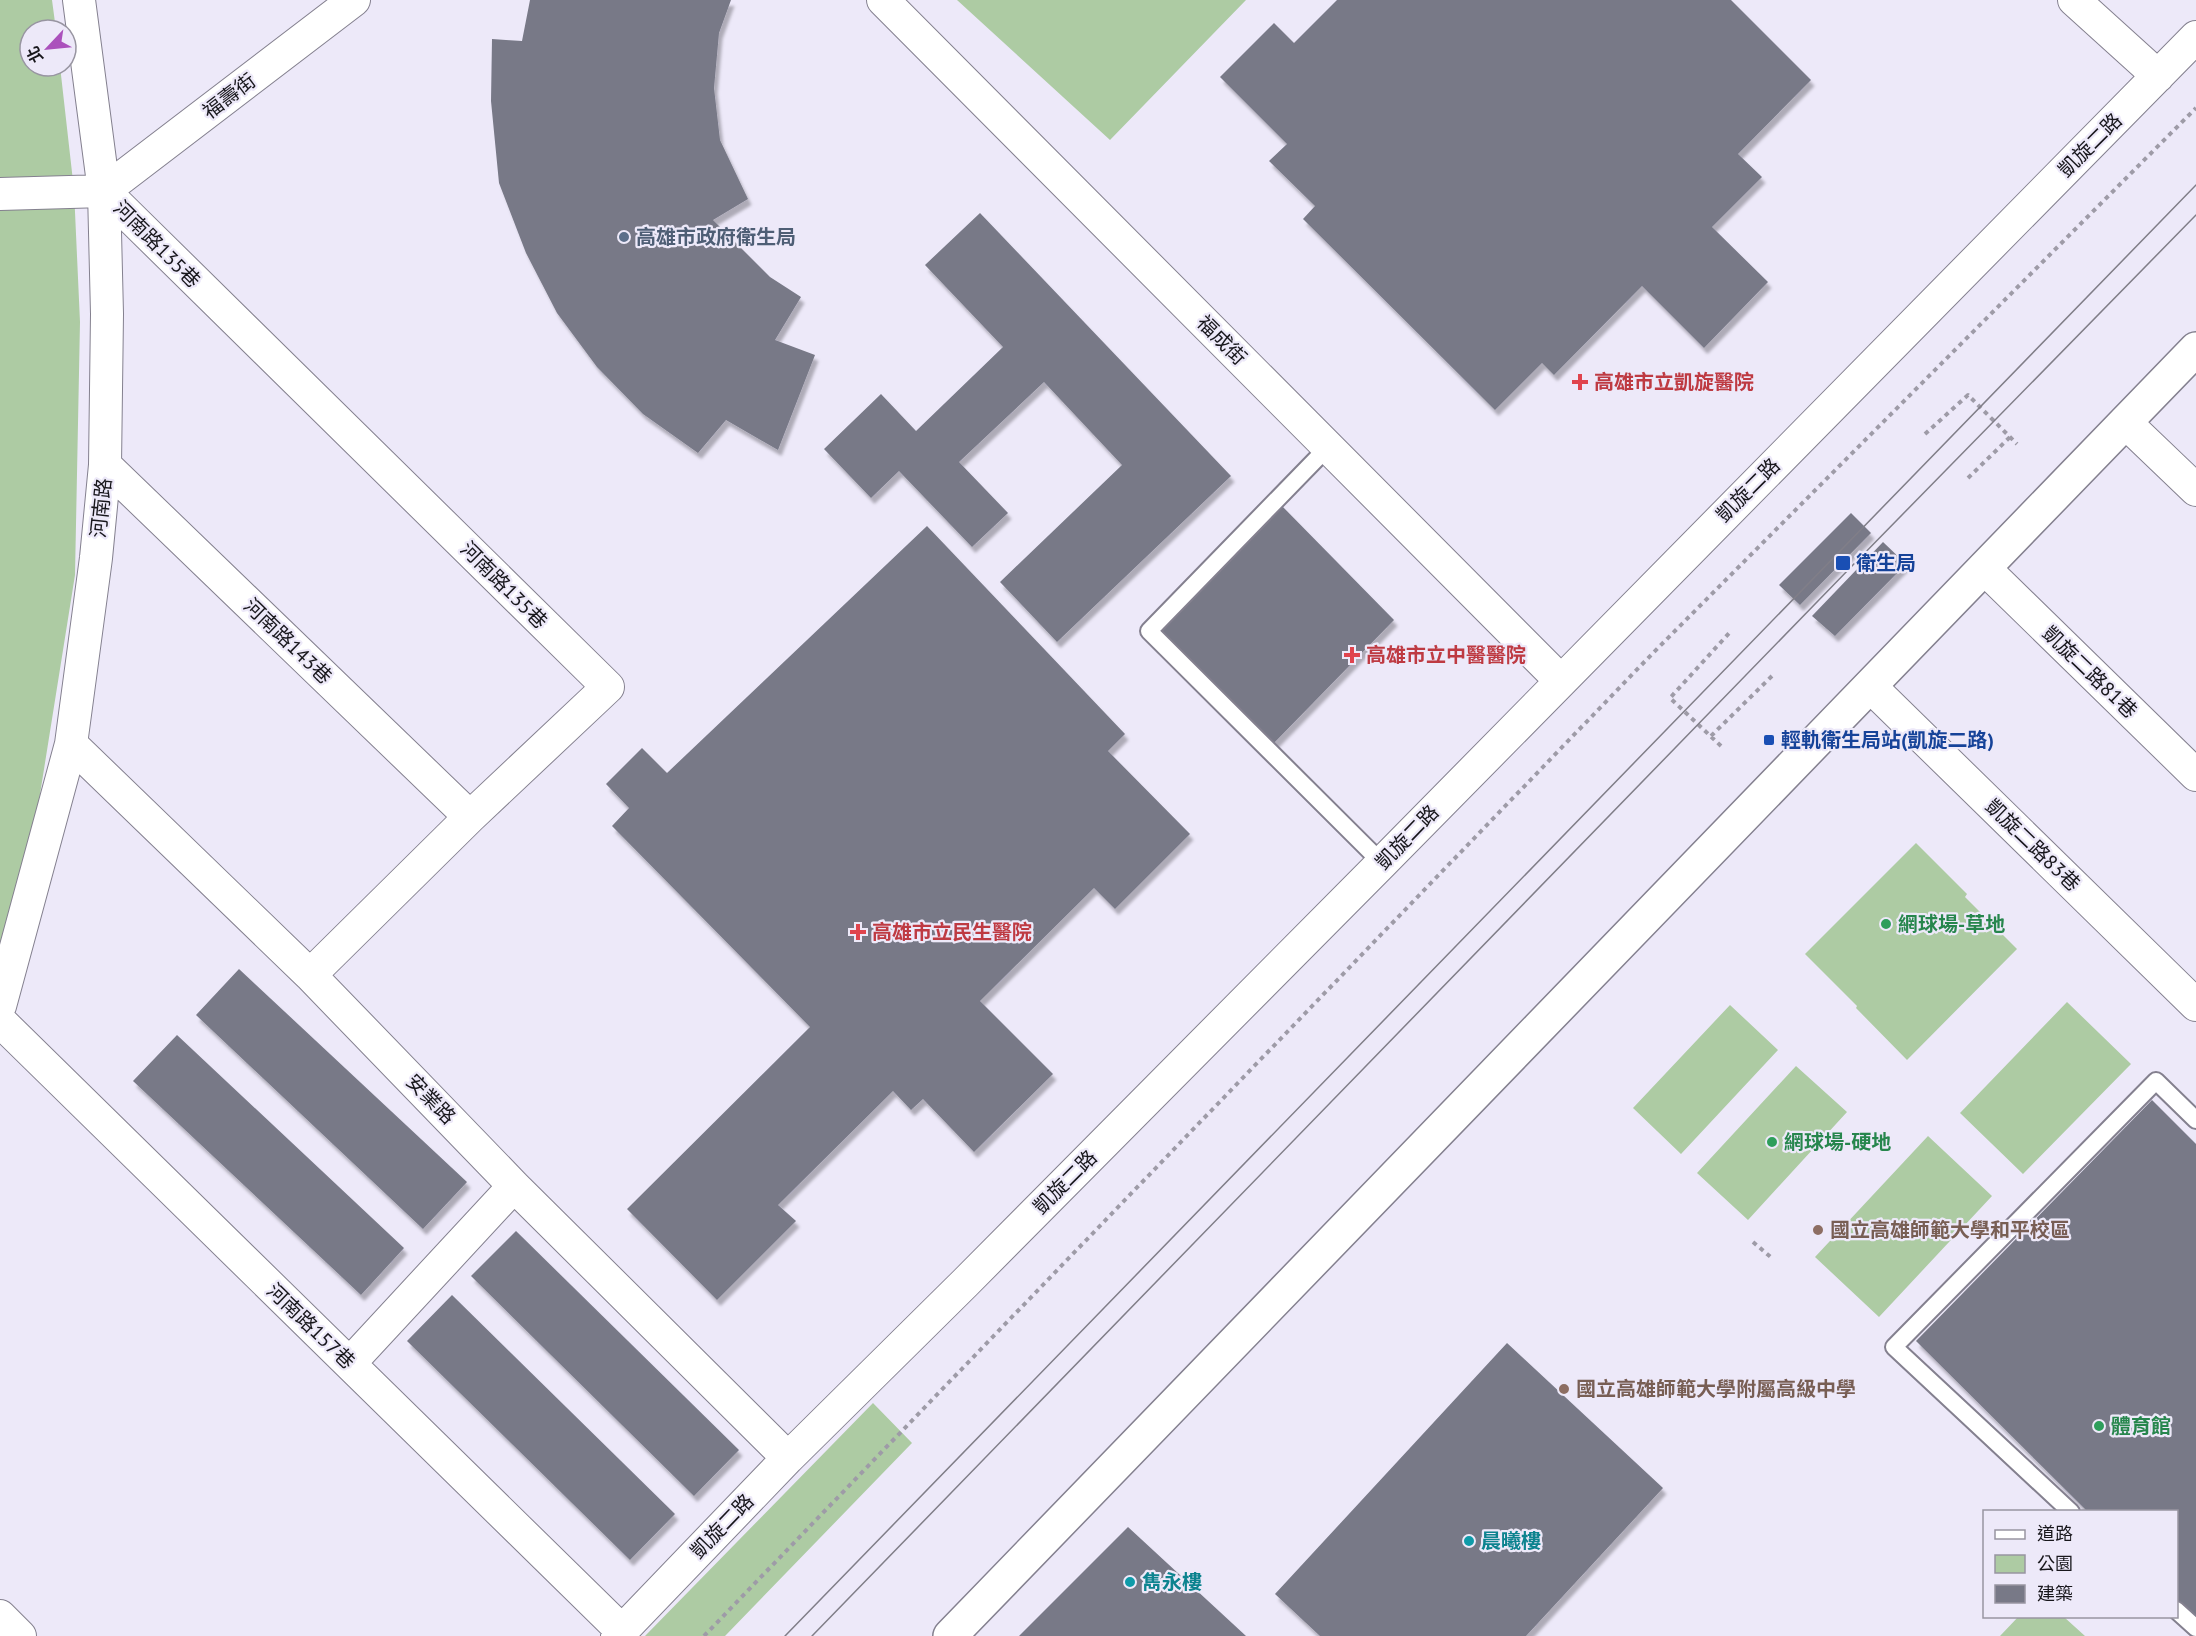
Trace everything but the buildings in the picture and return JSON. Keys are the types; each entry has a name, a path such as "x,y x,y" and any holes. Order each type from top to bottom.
{"street":[{"name":"河南路","path":"0,1006 71,744 96,558 105,465 107,314 104,191 79,0"},
{"name":"福壽街","path":"104,191 354,0"},
{"name":"福成街","path":"883,0 1561,681"},
{"path":"2074,0 2158,76"},
{"name":"凱旋二路","path":"620,1633 788,1458 1382,864 2196,37"},
{"path":"0,194 104,191"},
{"name":"河南路135巷","path":"104,191 608,687 470,817 310,975"},
{"path":"950,1636 2196,349"},
{"path":"2126,422 2196,490"},
{"name":"河南路143巷","path":"105,465 470,817"},
{"name":"凱旋二路81巷","path":"1984,568 2196,775"},
{"name":"凱旋二路83巷","path":"1870,686 2196,1005"},
{"name":"安業路","path":"71,744 310,975 514,1186 788,1458"},
{"name":"河南路157巷","path":"0,1021 620,1633"},
{"path":"350,1364 514,1186"},
{"path":"0,1616 20,1636"}],"lane":[{"path":"1328,447 1149,632 1382,864"},
{"path":"2069,1510 1894,1347 2156,1081 2196,1120"},
{"path":"2178,1612 2196,1628"}],"path":[{"path":"704,1636 1652,654 2196,108"},
{"path":"1926,434 1968,395 2017,444"},
{"path":"1968,478 2010,437"},
{"path":"1721,746 1670,698 1731,631"},
{"path":"1711,736 1773,675"},
{"path":"1753,1242 1773,1259"}],"green space":[{"path":"0,0 52,0 54,18 18,18 18,78 61,78 74,190 80,322 75,575 33,838 0,948"},
{"path":"957,0 1246,0 1110,140"},
{"path":"1916,843 2017,949 1907,1060 1805,954"},
{"path":"2067,1002 2131,1064 2023,1174 1960,1113"},
{"path":"1730,1005 1778,1050 1681,1154 1633,1108"},
{"name":"網球場-硬地","path":"1796,1066 1847,1112 1748,1220 1697,1173"},
{"path":"1928,1136 1992,1196 1879,1317 1815,1257"},
{"path":"873,1403 912,1443 725,1636 645,1636"},
{"path":"2017,1618 2065,1618 2085,1636 2000,1636"}],"tram line":[{"path":"785,1636 2196,185"},
{"path":"812,1636 2196,215"}],"place":[{"name":"高雄市政府衛生局","path":"624,237"},
{"name":"高雄市立凱旋醫院","path":"1580,382"},
{"name":"衛生局","path":"1843,563"},
{"name":"高雄市立中醫醫院","path":"1352,655"},
{"name":"輕軌衛生局站(凱旋二路)","path":"1769,740"},
{"name":"網球場-草地","path":"1886,924"},
{"name":"高雄市立民生醫院","path":"858,932"},
{"name":"網球場-硬地","path":"1772,1142"},
{"name":"國立高雄師範大學和平校區","path":"1818,1230"},
{"name":"國立高雄師範大學附屬高級中學","path":"1564,1389"},
{"name":"體育館","path":"2099,1426"},
{"name":"晨曦樓","path":"1469,1541"},
{"name":"雋永樓","path":"1130,1582"}]}
